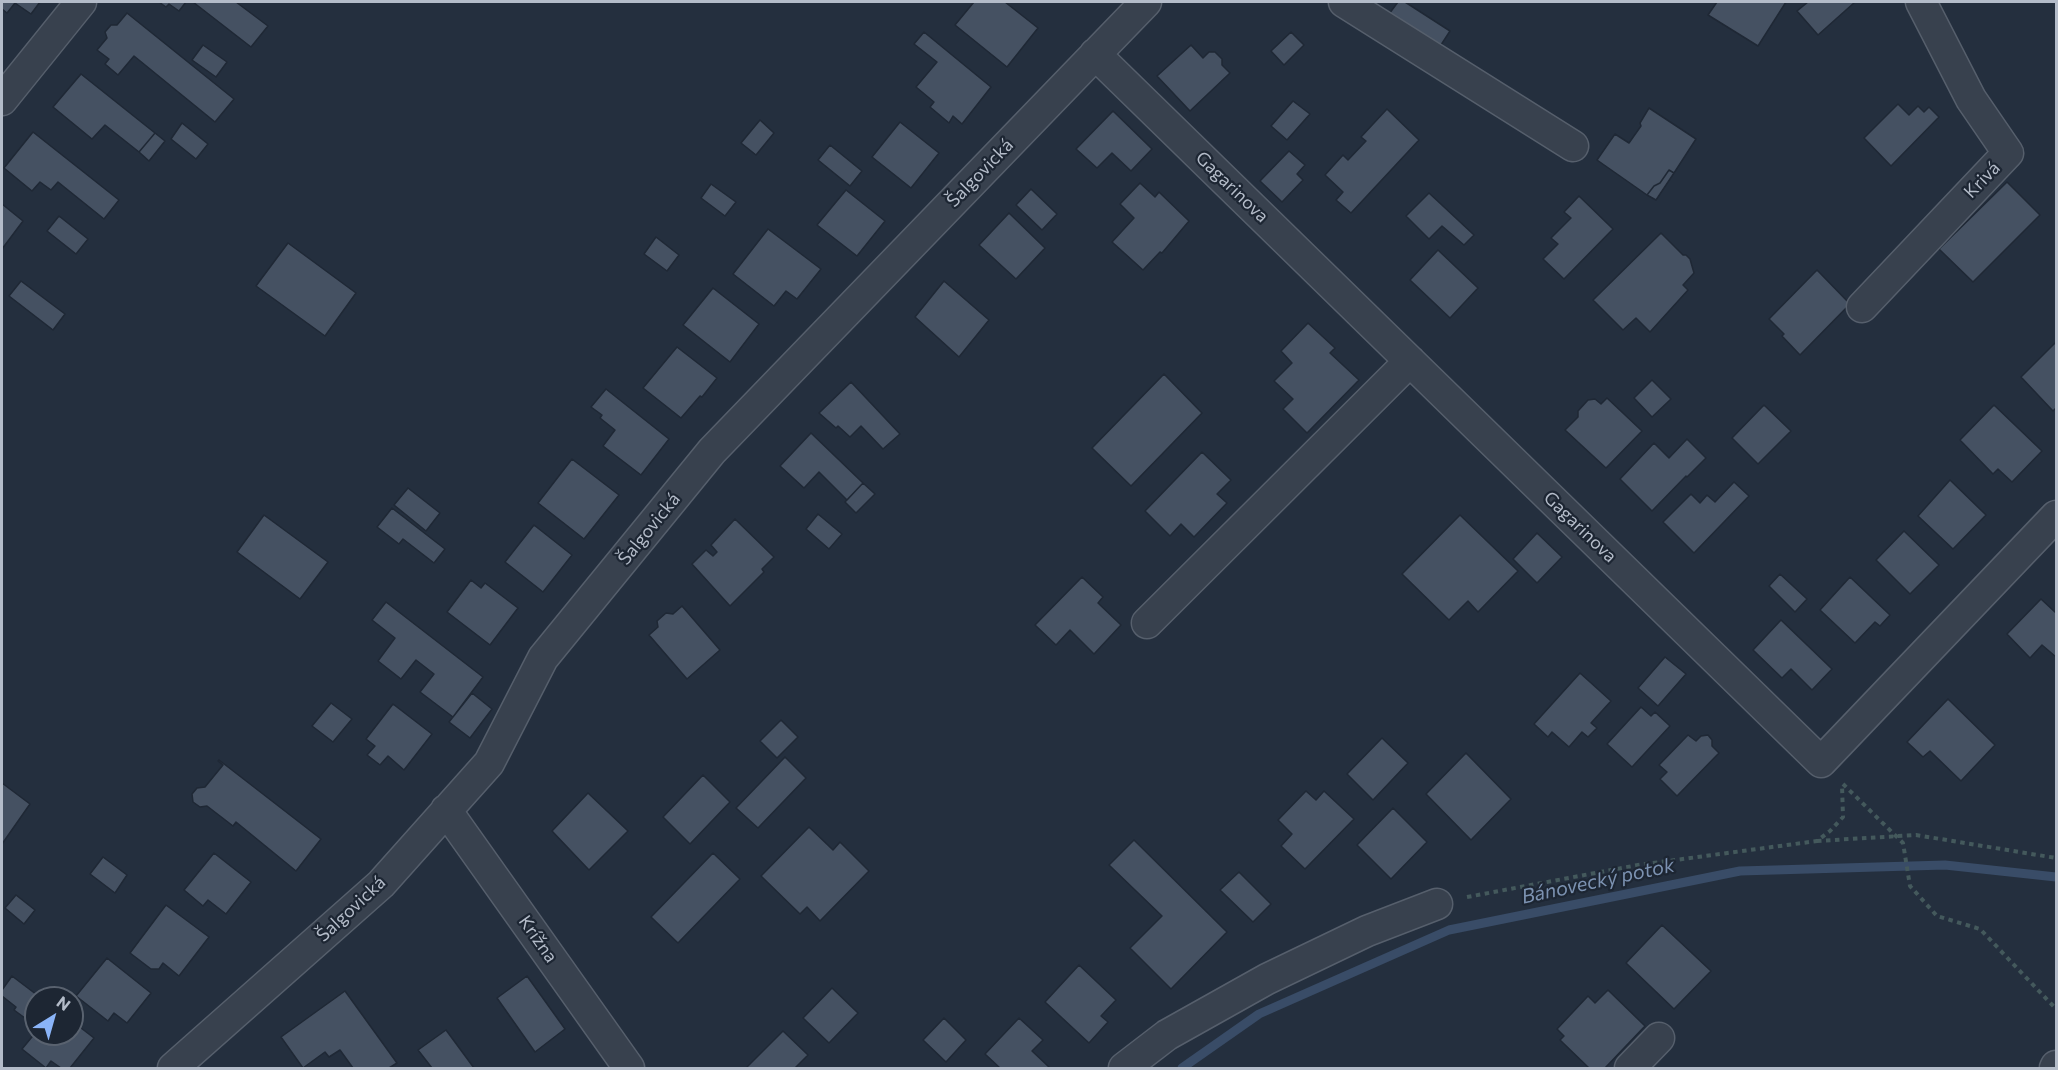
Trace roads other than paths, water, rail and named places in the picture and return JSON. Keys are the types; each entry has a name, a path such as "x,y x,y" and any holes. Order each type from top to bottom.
{"street":[{"path":"2,100 81,2"},
{"name":"Šalgovická","path":"173,1068 381,884 489,763 543,658 712,451 1146,2"},
{"path":"1344,2 1574,146"},
{"name":"Krivá","path":"1862,307 2008,153 1971,99 1921,2"},
{"name":"Gagarinova","path":"1095,54 1821,762 2056,516"},
{"path":"1147,623 1410,361"},
{"name":"Krížna","path":"446,810 629,1068"},
{"path":"1125,1068 1167,1035 1266,979 1367,930 1437,904"},
{"path":"1630,1068 1659,1038"}],"waterway":[{"name":"Bánovecký potok","path":"1182,1068 1259,1014 1449,930 1740,871 1945,865 2056,877"}]}
